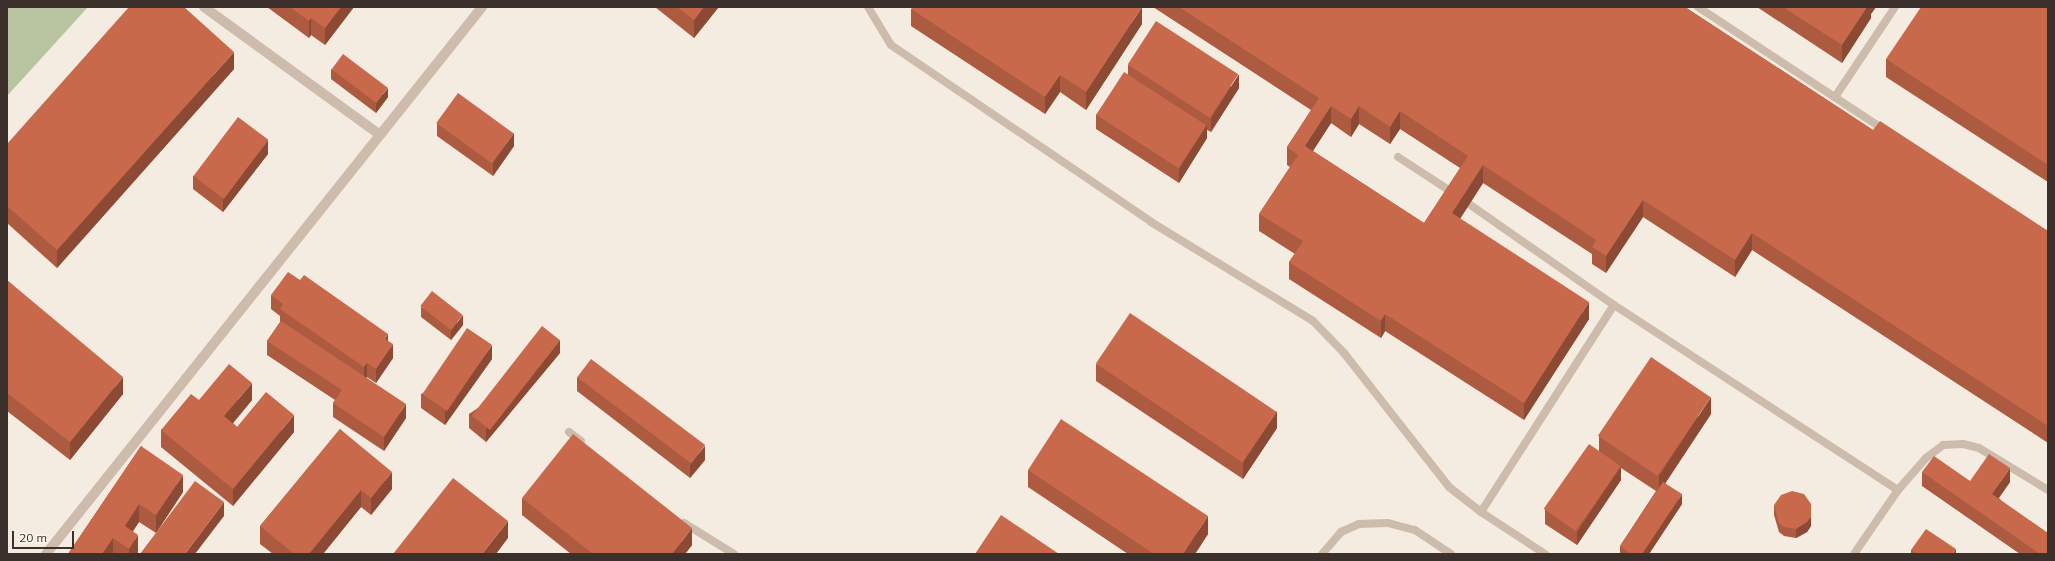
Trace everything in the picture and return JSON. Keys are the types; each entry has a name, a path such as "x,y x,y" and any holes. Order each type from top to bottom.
{"street":[{"path":"204,7 379,134"},
{"path":"46,554 379,134 482,7"}],"lane":[{"path":"868,7 892,45 1151,222 1313,321 1344,353 1448,487 1481,512 1545,554"},
{"path":"1698,7 1895,136"},
{"path":"1835,98 1895,7"},
{"path":"1398,157 1455,194"},
{"path":"1469,204 1614,305 1898,490"},
{"path":"1481,512 1614,305"},
{"path":"569,432 587,446"},
{"path":"1854,554 1898,490 1926,458 1943,445 1963,444 1979,448 2048,490"},
{"path":"676,518 734,554"},
{"path":"1322,554 1341,532 1360,524 1388,523 1415,530 1451,554"}],"green space":[{"path":"7,7 88,7 7,96"}],"building":[{"path":"129,7 184,7 234,52 57,250 7,206 7,144"},
{"path":"290,7 341,7 325,28 311,18 309,21"},
{"path":"677,7 704,7 694,20"},
{"path":"913,7 1142,7 1086,92 1060,75 1045,97 911,9"},
{"path":"1179,7 1685,7 1873,130 1880,121 2048,231 2048,426 1752,233 1735,260 1643,200 1606,256 1592,247 1596,240 1483,165 1452,213 1589,302 1524,403 1385,314 1381,321 1289,262 1303,241 1259,214 1298,155 1287,147 1319,98","holes":["1331,106 1351,119 1359,106 1390,127 1400,111 1468,156 1424,223 1305,146"]},
{"path":"1783,7 1867,7 1842,45"},
{"path":"1921,7 2048,7 2048,165 1886,59"},
{"path":"1156,21 1238,74 1210,118 1128,65"},
{"path":"343,54 388,88 376,103 332,69"},
{"path":"1124,72 1206,125 1178,168 1096,115"},
{"path":"458,93 514,134 492,163 436,123"},
{"path":"238,117 268,140 224,199 193,176"},
{"path":"288,272 300,280 304,275 388,334 385,339 393,344 376,369 367,363 364,367 280,309 283,304 271,295"},
{"path":"7,280 123,377 70,442 7,393"},
{"path":"432,291 463,315 451,330 420,306"},
{"path":"1130,313 1277,412 1243,463 1096,364"},
{"path":"281,321 406,404 384,437 333,403 342,390 267,341"},
{"path":"542,326 560,340 490,430 472,416"},
{"path":"467,328 492,345 447,411 422,394"},
{"path":"1651,357 1711,397 1658,476 1598,436"},
{"path":"591,359 705,445 691,463 577,377"},
{"path":"229,364 252,383 224,416 237,427 266,392 294,415 233,489 161,430 191,394 199,400"},
{"path":"1061,419 1208,516 1183,554 1154,554 1028,470"},
{"path":"340,429 392,472 371,498 361,490 309,554 294,554 260,526"},
{"path":"573,434 692,528 672,554 593,554 522,498"},
{"path":"1589,444 1621,466 1576,531 1544,509"},
{"path":"141,446 183,475 156,515 139,504 125,526 138,535 129,549 113,538 102,554 68,554"},
{"path":"1989,454 2010,468 1992,494 2048,533 2048,554 2040,554 1922,472 1934,456 1970,481"},
{"path":"453,478 508,521 482,554 393,554"},
{"path":"195,481 224,502 185,554 140,554"},
{"path":"1663,482 1682,494 1642,554 1631,554 1620,546"},
{"path":"1792,491 1804,494 1811,504 1811,517 1807,522 1796,529 1784,527 1779,523 1774,505 1781,495"},
{"path":"1001,515 1059,554 975,554"},
{"path":"1926,529 1956,549 1953,554 1917,554 1911,550"}]}
